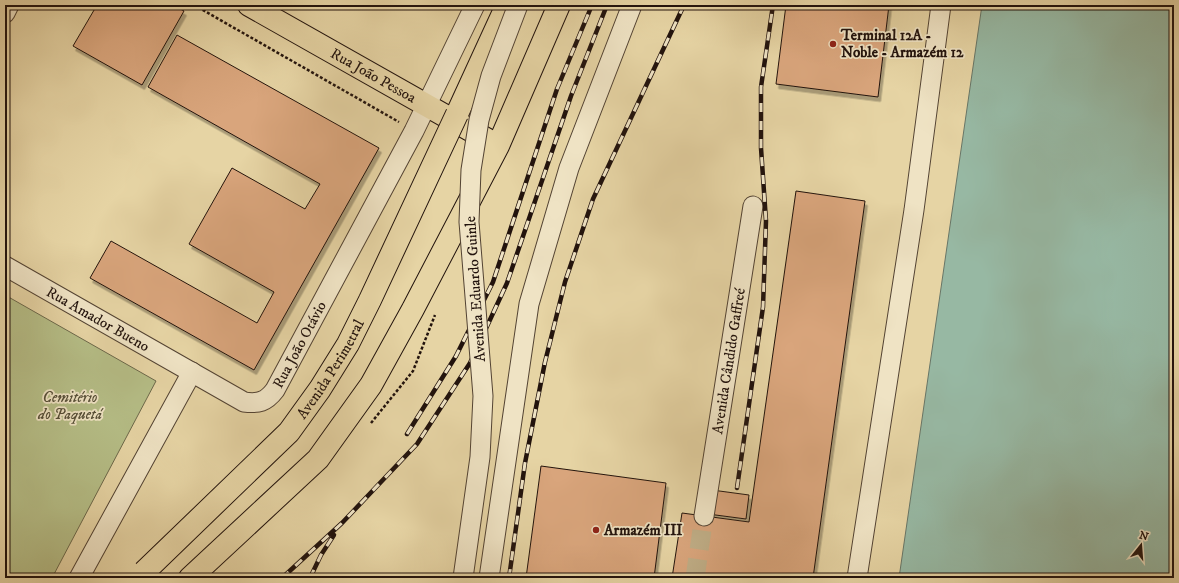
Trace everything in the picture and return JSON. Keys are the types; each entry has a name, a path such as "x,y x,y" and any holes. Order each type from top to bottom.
{"main road":[{"name":"Rua João Pessoa","path":"249,5 498,146"},
{"name":"Avenida Perimetral","path":"141,575 289,432 320,389 348,344 370,300 507,5"},
{"path":"190,578 318,459 371,385 413,309 498,146 559,5"}],"street":[{"path":"5,13 9,5"},
{"name":"Rua João Otávio","path":"192,372 244,402 262,402 270,397 427,106 475,5"},
{"name":"Avenida Eduardo Guinle","path":"463,578 480,457 483,396 469,222 471,170 479,120 491,76 518,5"},
{"path":"488,578 529,304 569,168 632,5"},
{"path":"857,578 914,210 941,5"},
{"name":"Avenida Cândido Gaffreé","path":"704,516 753,206"},
{"name":"Rua Amador Bueno","path":"5,266 192,372"},
{"path":"79,578 192,372"}],"green space":[{"name":"Cemitério do Paquetá","path":"5,295 156,381 52,578 5,578"}],"shaded area":[{"path":"982,5 1174,5 1174,578 899,578"}],"building":[{"path":"97,5 173,5 184,11 142,85 73,46"},
{"name":"Terminal 12A - Noble - Armazém 12","path":"786,5 889,5 878,97 776,84"},
{"path":"177,35 379,148 254,370 90,278 111,241 257,323 274,292 189,244 232,168 305,209 320,184 148,87"},
{"path":"796,191 865,201 813,578 672,578 682,513 749,522"},
{"name":"Armazém III","path":"541,466 666,483 654,578 526,578"},
{"path":"712,490 749,495 746,519 708,514"},
{"path":"346,575 368,578 345,578"}],"tunnel":[{"path":"695,578 704,516"}],"railway":[{"path":"407,434 456,356 493,282 557,89 592,5"},
{"path":"282,578 342,523 417,444 470,363 507,283 571,96 607,5"},
{"path":"509,578 525,463 545,362 565,282 593,199 684,5"},
{"path":"737,488 763,307 766,221 761,148 761,87 773,5"},
{"path":"310,578 321,555 334,535"}],"place":[{"name":"Terminal 12A - Noble - Armazém 12","path":"833,44"},
{"name":"Armazém III","path":"596,530"}]}
